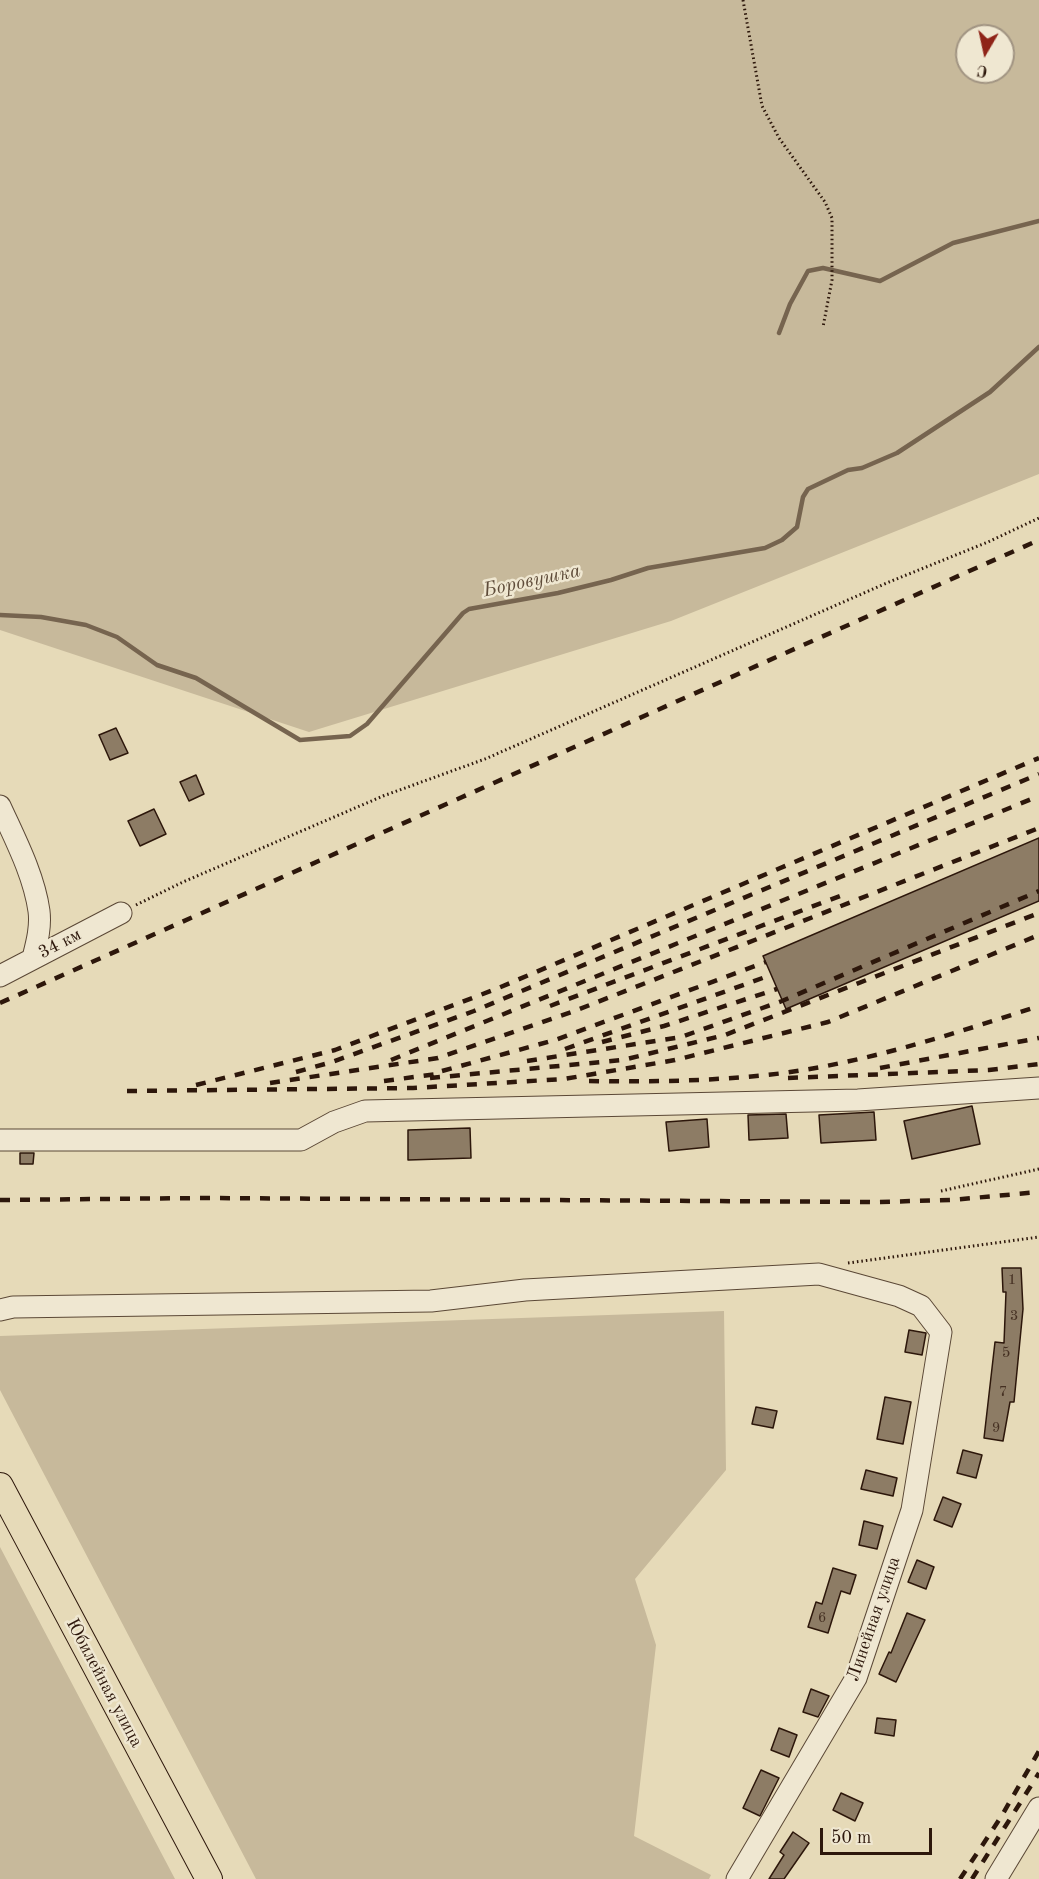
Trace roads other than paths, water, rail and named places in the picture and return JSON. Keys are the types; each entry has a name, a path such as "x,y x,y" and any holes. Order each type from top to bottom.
{"main road":[{"name":"Юбилейная улица","path":"0,1486 209,1879"}],"street":[{"path":"0,806 22,854 39,910 39,933 33,958"},
{"name":"34 км","path":"0,976 121,913"},
{"path":"0,1140 301,1140 334,1122 365,1111 858,1100 1015,1092 1039,1088"},
{"name":"Линейная улица","path":"0,1310 13,1307 251,1302 431,1301 525,1290 819,1274 899,1296 921,1306 941,1332 912,1509 856,1678 737,1879"},
{"path":"996,1879 1039,1808"}],"waterway":[{"path":"779,333 790,304 808,271 823,268 880,281 953,243 1039,221"},
{"name":"Боровушка","path":"0,615 41,617 86,625 117,637 157,665 196,678 300,740 350,736 367,724 463,613 469,609 558,593 648,568 765,548 782,540 797,527 803,497 808,489 848,470 862,468 897,453 990,392 1039,347"}],"railway":[{"path":"0,1003 1039,540"},
{"path":"196,1085 335,1050 496,989 1039,758"},
{"path":"296,1072 332,1062 474,1011 1039,774"},
{"path":"391,1060 1039,796"},
{"path":"270,1083 438,1058 572,1012 1039,828"},
{"path":"527,1061 681,1037 782,1001 1039,891"},
{"path":"550,1006 848,893"},
{"path":"430,1078 623,1060 725,1035 1039,913"},
{"path":"127,1091 413,1088 564,1079 675,1060 828,1022 1039,935"},
{"path":"442,1071 555,1040 766,962"},
{"path":"565,1049 771,975"},
{"path":"602,1042 664,1026 777,989"},
{"path":"589,1081 711,1079 760,1076 817,1068 881,1054 1039,1006"},
{"path":"880,1068 1039,1038"},
{"path":"788,1078 989,1070 1039,1064"},
{"path":"384,1081 437,1074"},
{"path":"0,1200 203,1198 877,1202 951,1200 1039,1192"},
{"path":"960,1879 1001,1817 1039,1751"},
{"path":"972,1879 1039,1773"}]}
